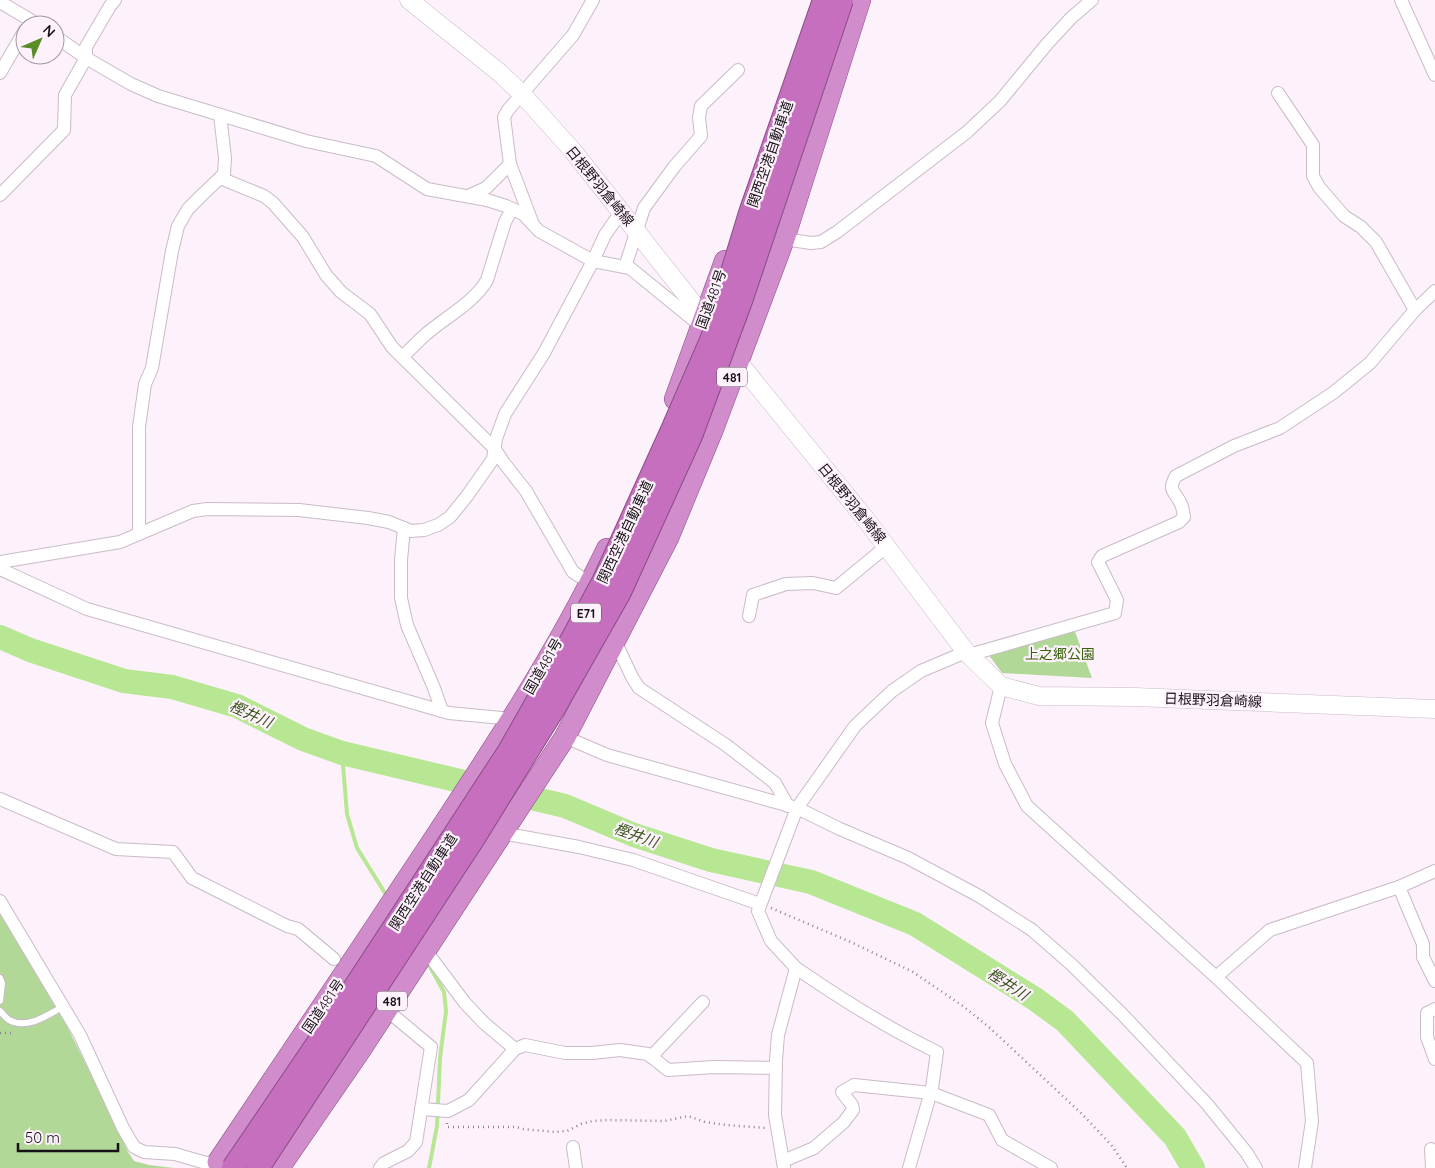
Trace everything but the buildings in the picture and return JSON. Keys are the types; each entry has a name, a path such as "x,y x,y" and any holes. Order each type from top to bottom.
{"highway":[{"name":"国道481号","path":"225,1166 512,719 590,583 664,429 738,227 814,0"},
{"name":"関西空港自動車道","path":"225,1166 334,1019 509,751 603,582 712,338 750,213 824,0"},
{"name":"関西空港自動車道","path":"258,1168 474,838 553,710 620,592 691,436 741,302 842,0"},
{"name":"481","path":"279,1168 359,1052 565,737 668,538 713,429 784,239 860,0"}],"main road":[{"name":"日根野羽倉崎線","path":"409,0 500,72 573,150 637,231 703,322 887,546 968,654 1001,686 1039,696 1135,697 1435,709"}],"street":[{"path":"784,239 811,243 822,242 967,132 1000,100 1046,44 1071,18 1092,0"},
{"path":"1401,0 1435,75"},
{"path":"533,224 510,164 504,118 508,110 573,36 590,1"},
{"path":"0,2 18,15"},
{"path":"0,195 64,130 65,95 86,58 86,47 109,2"},
{"path":"65,43 86,58 131,84 158,96 306,141 376,156 427,189 488,200 506,206 523,214 546,235 593,261 630,268 703,322"},
{"path":"0,73 15,50"},
{"path":"625,267 644,208 674,167 701,136 701,106 738,70"},
{"path":"1278,93 1313,145 1314,176 1319,187 1344,216 1361,227 1376,242 1415,310"},
{"path":"139,534 139,428 145,384 152,368 178,226 188,209 224,174 226,158 220,115"},
{"path":"468,196 486,188 510,164"},
{"path":"220,178 264,196 273,203 303,237 326,275 341,292 370,314 392,347 494,448 526,491 573,572 590,583"},
{"path":"402,357 483,286 487,280 505,222 512,209"},
{"path":"0,562 120,542 192,511 207,509 299,510 368,518 389,522 411,531 438,526 450,517 493,459 496,439 505,414 544,353 605,235 622,212"},
{"path":"909,1168 931,1093 937,1052 901,1034 796,968 771,941 758,911 792,807 855,726 892,691 921,671 968,654 1115,613 1117,600 1098,562 1102,556 1179,522 1184,517 1182,505 1172,491 1171,484 1176,476 1234,446 1280,428 1333,393 1370,363 1415,310 1435,291"},
{"path":"404,528 401,560 401,598 407,624 442,711"},
{"path":"748,616 753,595 786,584 813,583 836,588 887,546"},
{"path":"0,569 87,609 449,713 512,719"},
{"path":"615,641 632,677 640,688 726,745 775,783 792,807"},
{"path":"1001,686 992,723 1005,764 1027,806 1216,977 1307,1063 1312,1121 1305,1168"},
{"path":"565,737 607,755 792,807 908,858 980,896 1032,930 1072,965 1207,1104 1246,1152 1256,1168"},
{"path":"0,799 116,849 172,852 192,878 287,926 298,929 334,959"},
{"path":"502,833 579,847 633,860 760,904"},
{"path":"1216,977 1270,930 1399,887 1435,871"},
{"path":"1399,887 1423,944 1423,957 1435,981"},
{"path":"0,901 80,1036 123,1128 134,1147 144,1152 175,1154 225,1166"},
{"path":"426,951 465,1003 515,1049"},
{"path":"796,968 778,1035 775,1115 783,1165 814,1148 844,1122 853,1110 852,1105 842,1092 854,1085 931,1093 990,1115 1002,1140 1051,1168"},
{"path":"651,1057 703,1002"},
{"path":"1435,1009 1427,1013 1427,1037 1435,1059"},
{"path":"380,1168 384,1162 408,1151 416,1142 431,1047 395,1017"},
{"path":"421,1109 448,1112 468,1100 515,1049 525,1045 565,1053 620,1050 648,1054 668,1070 714,1067 776,1068"},
{"path":"573,1147 576,1168"},
{"path":"1308,1147 1314,1168"},
{"path":"1431,1149 1432,1168"}],"lane":[{"path":"0,978 2,983 0,1001"},
{"path":"0,1012 10,1020 22,1023 34,1022 56,1010"}],"path":[{"path":"760,904 853,943 913,972 963,1006 990,1028 1084,1116 1112,1146 1127,1168"},
{"path":"448,1112 447,1127 516,1126 523,1129 561,1132 593,1121 664,1121 688,1116 705,1122 726,1125 777,1128"}],"green space":[{"name":"上之郷公園","path":"1074,629 1092,678 1002,673 986,651"},
{"path":"0,912 55,1002 134,1161 174,1168 0,1168"}],"waterway":[{"name":"樫井川","path":"0,637 30,650 124,681 172,687 237,706 303,739 342,753 565,806 634,835 711,860 811,882 915,924 1035,999 1065,1021 1175,1137 1193,1168"},
{"path":"342,753 347,814 357,848 388,898"},
{"path":"429,965 444,992 446,1011 440,1058 437,1126 429,1168"}]}
